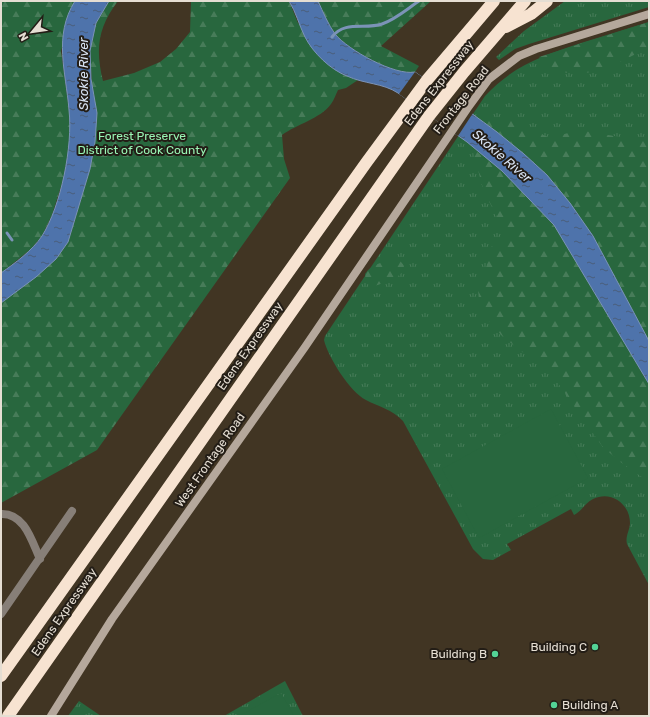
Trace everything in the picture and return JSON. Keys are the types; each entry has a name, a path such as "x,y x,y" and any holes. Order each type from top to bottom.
{"highway":[{"name":"Edens Expressway","path":"1,676 410,103 427,80 494,1"},
{"name":"Edens Expressway","path":"8,716 429,116 525,1"},
{"path":"498,32 531,14 547,1"}],"street":[{"name":"Frontage Road","path":"391,219 467,108 489,79 519,56 649,14"},
{"name":"West Frontage Road","path":"51,716 112,619 305,347 391,219"},
{"path":"1,614 72,511"},
{"path":"1,514 14,516 24,525 40,559"}],"green space":[{"path":"1,1 75,1 61,51 69,109 71,137 63,180 52,215 42,236 31,249 1,273"},
{"name":"Forest Preserve District of Cook County","path":"109,1 118,1 106,20 100,39 99,59 103,81 134,73 160,62 176,49 190,32 191,1 289,1 298,23 347,76 358,80 346,88 338,90 331,104 321,114 282,135 284,159 290,178 97,450 1,503 1,303 56,259 68,242 90,169 95,142 90,51 96,23"},
{"path":"318,1 431,1 381,46 419,66 415,72 406,72 384,66 350,47 335,34"},
{"path":"565,1 649,1 649,7 529,44 515,49 499,60 496,57 524,31"},
{"path":"649,22 649,585 627,544 630,523 627,510 618,500 606,496 593,499 574,515 571,509 507,544 511,550 493,560 483,559 473,549 403,421 390,411 366,400 353,390 340,373 326,347 324,340 325,336 485,96 496,85 518,69 541,57"},
{"path":"649,22 649,47 622,61 593,72 579,74 565,72 552,67 539,57"},
{"path":"502,118 522,121 534,131 550,138 579,130 649,142 649,341 615,276 577,213 546,175 484,122"},
{"path":"472,148 502,171 554,225 649,384 649,482 619,461 602,446 553,376 502,336 485,316 479,301 478,289 486,275 487,259 493,244 509,239 484,192"},
{"path":"398,259 404,265 401,274 397,277 371,287 366,282 365,274 371,267 380,263"},
{"path":"551,409 588,478 479,538 442,469"},
{"path":"285,681 303,716 224,716"},
{"path":"281,693 294,716 239,716"},
{"path":"79,701 101,716 68,716"}],"water":[{"name":"Skokie River","path":"75,1 109,1 96,23 90,51 91,79 97,113 95,142 90,169 68,242 56,259 36,277 1,303 1,273 28,252 42,236 55,209 60,192 67,158 70,125 63,54 64,27 68,14"},
{"name":"Skokie River","path":"289,1 318,1 335,34 350,47 384,66 406,72 415,72 497,132 547,175 570,203 593,236 649,341 649,384 554,225 502,171 467,142 398,93 386,87 353,79 335,70 329,65 308,43"}],"pier":[{"path":"415,72 458,102 441,124 399,94"},
{"path":"460,104 473,113 458,136 444,127"}],"waterway":[{"path":"332,37 337,32 349,27 376,26 387,22 397,17 419,1"},
{"path":"7,233 12,240"}],"place":[{"name":"Building C","path":"595,647"},
{"name":"Building B","path":"495,654"},
{"name":"Building A","path":"554,705"}]}
